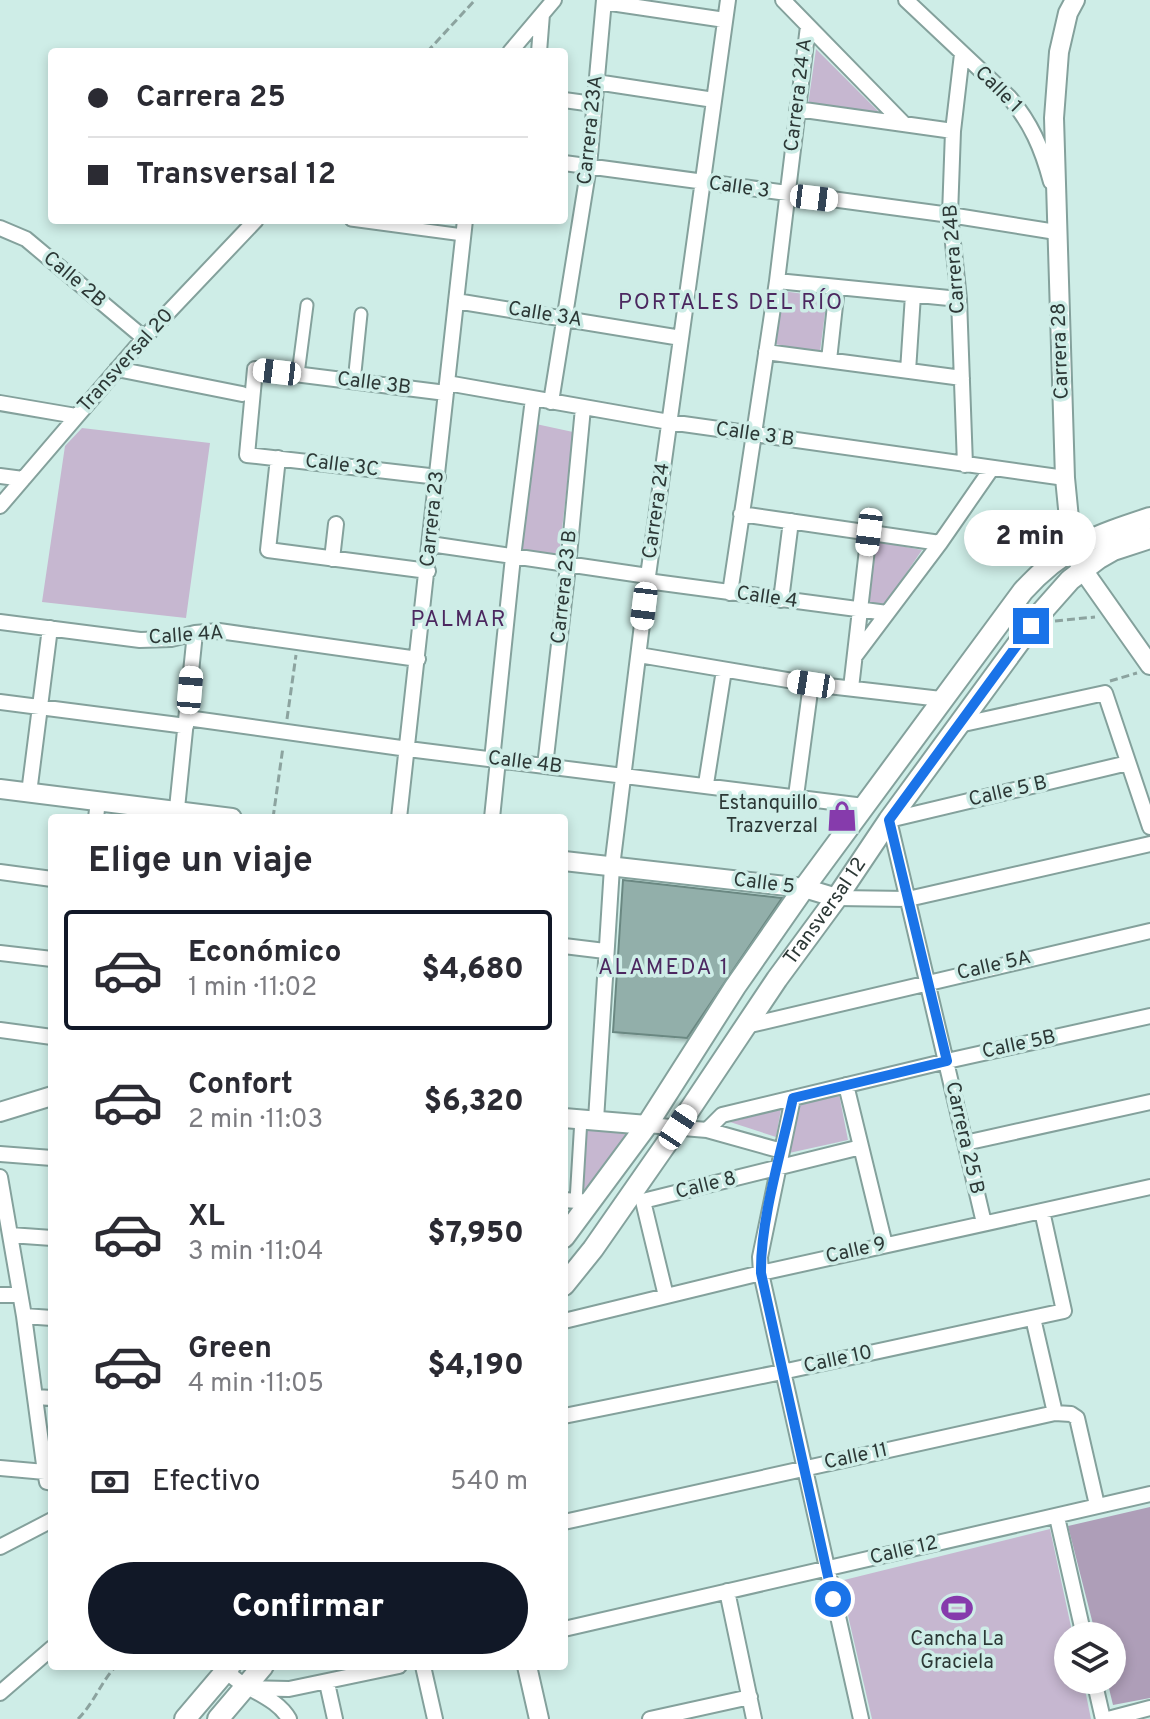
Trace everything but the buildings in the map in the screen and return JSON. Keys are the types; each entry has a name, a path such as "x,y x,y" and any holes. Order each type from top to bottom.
{"main road":[{"name":"Transversal 12","path":"568,1226 577,1201 647,1125 735,987 804,888 1023,591 1040,572 1072,549 1103,533 1150,518"},
{"name":"Transversal 12","path":"568,1280 593,1249 889,820 1035,621 1057,593 1083,570 1113,550 1150,538"},
{"path":"185,1719 224,1670"},
{"path":"218,1719 260,1670"}],"street":[{"path":"513,48 554,0"},
{"name":"Carrera 24","path":"580,1119 605,951 612,867 648,579 728,0"},
{"path":"783,0 904,124"},
{"name":"Calle 1","path":"906,0 1009,97 1023,114 1036,134 1056,201"},
{"path":"604,1 725,20"},
{"name":"Carrera 23A","path":"551,402 589,166 604,1"},
{"name":"Carrera 28","path":"1072,7 1059,52 1054,87 1065,478 1072,549 1144,669"},
{"path":"539,48 542,14"},
{"name":"Carrera 24 A","path":"730,593 777,281 808,26"},
{"name":"Carrera 24B","path":"962,54 953,131 950,215 959,299 965,465"},
{"path":"596,82 714,100"},
{"path":"568,101 593,104"},
{"path":"797,109 953,131"},
{"name":"Calle 3","path":"568,163 1056,232"},
{"name":"Transversal 20","path":"0,506 144,338 252,224"},
{"path":"407,224 464,227"},
{"name":"Carrera 23","path":"400,814 464,227"},
{"name":"Calle 2B","path":"0,228 26,239 144,338"},
{"path":"777,281 959,299"},
{"path":"829,360 837,287"},
{"path":"908,371 913,295"},
{"name":"Calle 3A","path":"456,301 681,338"},
{"path":"298,374 307,305"},
{"path":"354,382 361,314"},
{"path":"766,352 962,378"},
{"path":"117,369 242,394"},
{"name":"Calle 3B","path":"247,455 255,369 354,382 446,388"},
{"name":"Calle 3 B","path":"446,388 1065,478"},
{"path":"492,814 513,557 533,399"},
{"path":"0,403 76,416"},
{"name":"Carrera 23 B","path":"545,766 583,408"},
{"name":"Calle 3C","path":"247,455 438,477"},
{"path":"278,458 268,550 428,571"},
{"path":"855,656 992,468"},
{"path":"0,476 23,479"},
{"path":"741,514 940,543"},
{"path":"781,600 791,521"},
{"path":"332,559 336,524"},
{"path":"851,688 869,532"},
{"name":"Calle 4","path":"430,544 730,593 887,613"},
{"name":"Calle 4A","path":"0,622 140,640 171,639 219,631 418,659"},
{"path":"29,793 50,628"},
{"path":"176,814 195,633"},
{"path":"639,655 811,684 941,699"},
{"path":"706,784 724,670"},
{"path":"796,796 811,684"},
{"path":"959,725 1102,694 1150,827"},
{"name":"Calle 4B","path":"0,702 624,774 864,806"},
{"name":"Calle 5 B","path":"889,820 1128,763"},
{"path":"0,789 97,810 160,814"},
{"name":"Carrera 25 B","path":"889,820 984,1223"},
{"name":"Calle 5","path":"568,862 804,888 837,898 908,899 1150,844"},
{"path":"0,872 48,878"},
{"name":"Calle 5A","path":"746,1026 1150,931"},
{"path":"568,946 605,951"},
{"path":"0,953 48,959"},
{"name":"Calle 5B","path":"707,1130 722,1115 1150,1016"},
{"path":"0,1030 48,1036"},
{"path":"846,1085 885,1245"},
{"path":"0,1112 48,1097"},
{"path":"793,1098 760,1257 761,1273 861,1719"},
{"path":"965,1143 1150,1102"},
{"path":"577,1201 580,1119 707,1130 782,1151"},
{"name":"Calle 8","path":"666,1296 643,1201 861,1147"},
{"path":"0,1154 48,1158"},
{"path":"0,1177 48,1479 0,1468"},
{"name":"Calle 9","path":"568,1320 761,1273 1150,1187"},
{"name":"Calle 10","path":"568,1415 1064,1311 1042,1211"},
{"path":"6,1225 48,1237"},
{"path":"0,1295 20,1295"},
{"path":"24,1316 48,1318"},
{"path":"1033,1318 1055,1413 1071,1414 1077,1418 1097,1505"},
{"path":"35,1397 48,1398"},
{"name":"Calle 11","path":"568,1521 1055,1413"},
{"name":"Calle 12","path":"568,1628 1150,1494"},
{"path":"1057,1517 1081,1622"},
{"path":"0,1547 48,1522"},
{"path":"727,1591 754,1719"},
{"path":"0,1693 48,1651"},
{"path":"229,1670 246,1688 285,1711 289,1719"},
{"path":"246,1688 289,1689 382,1670"},
{"path":"424,1670 435,1719"},
{"path":"528,1670 539,1719"},
{"path":"327,1683 335,1719"},
{"path":"1098,1694 1106,1719 1150,1708"},
{"path":"650,1719 750,1697"}],"path":[{"path":"431,48 475,0"},
{"path":"1035,621 1114,615"},
{"path":"1102,694 1102,683 1144,669"},
{"path":"78,1719 91,1706 112,1670"}],"shaded area":[{"path":"816,49 882,115 808,105"},
{"path":"782,291 827,297 820,352 774,344"},
{"path":"536,424 573,432 559,556 522,552"},
{"path":"82,428 210,443 186,618 42,602 65,446"},
{"path":"874,541 922,550 884,606 866,605"},
{"path":"839,1094 848,1140 789,1153 801,1102"},
{"path":"781,1109 776,1137 730,1122"},
{"path":"586,1126 633,1129 583,1197"},
{"path":"1150,1507 1150,1698 1113,1705 1110,1694 1126,1694 1126,1622 1092,1622 1068,1526"},
{"name":"Cancha La Graciela","path":"1050,1529 1070,1622 1054,1622 1054,1694 1086,1694 1091,1719 872,1719 840,1581"}],"place":[{"name":"Estanquillo Trazverzal","path":"842,816"},
{"name":"Cancha La Graciela","path":"957,1608"}],"district":[{"name":"PORTALES DEL RÍO","path":"731,303"},
{"name":"PALMAR","path":"459,620"},
{"name":"ALAMEDA 1","path":"664,968"}],"route":[{"path":"833,1599 761,1273 760,1257 771,1200 793,1098 947,1061 889,820 1031,626"}]}
